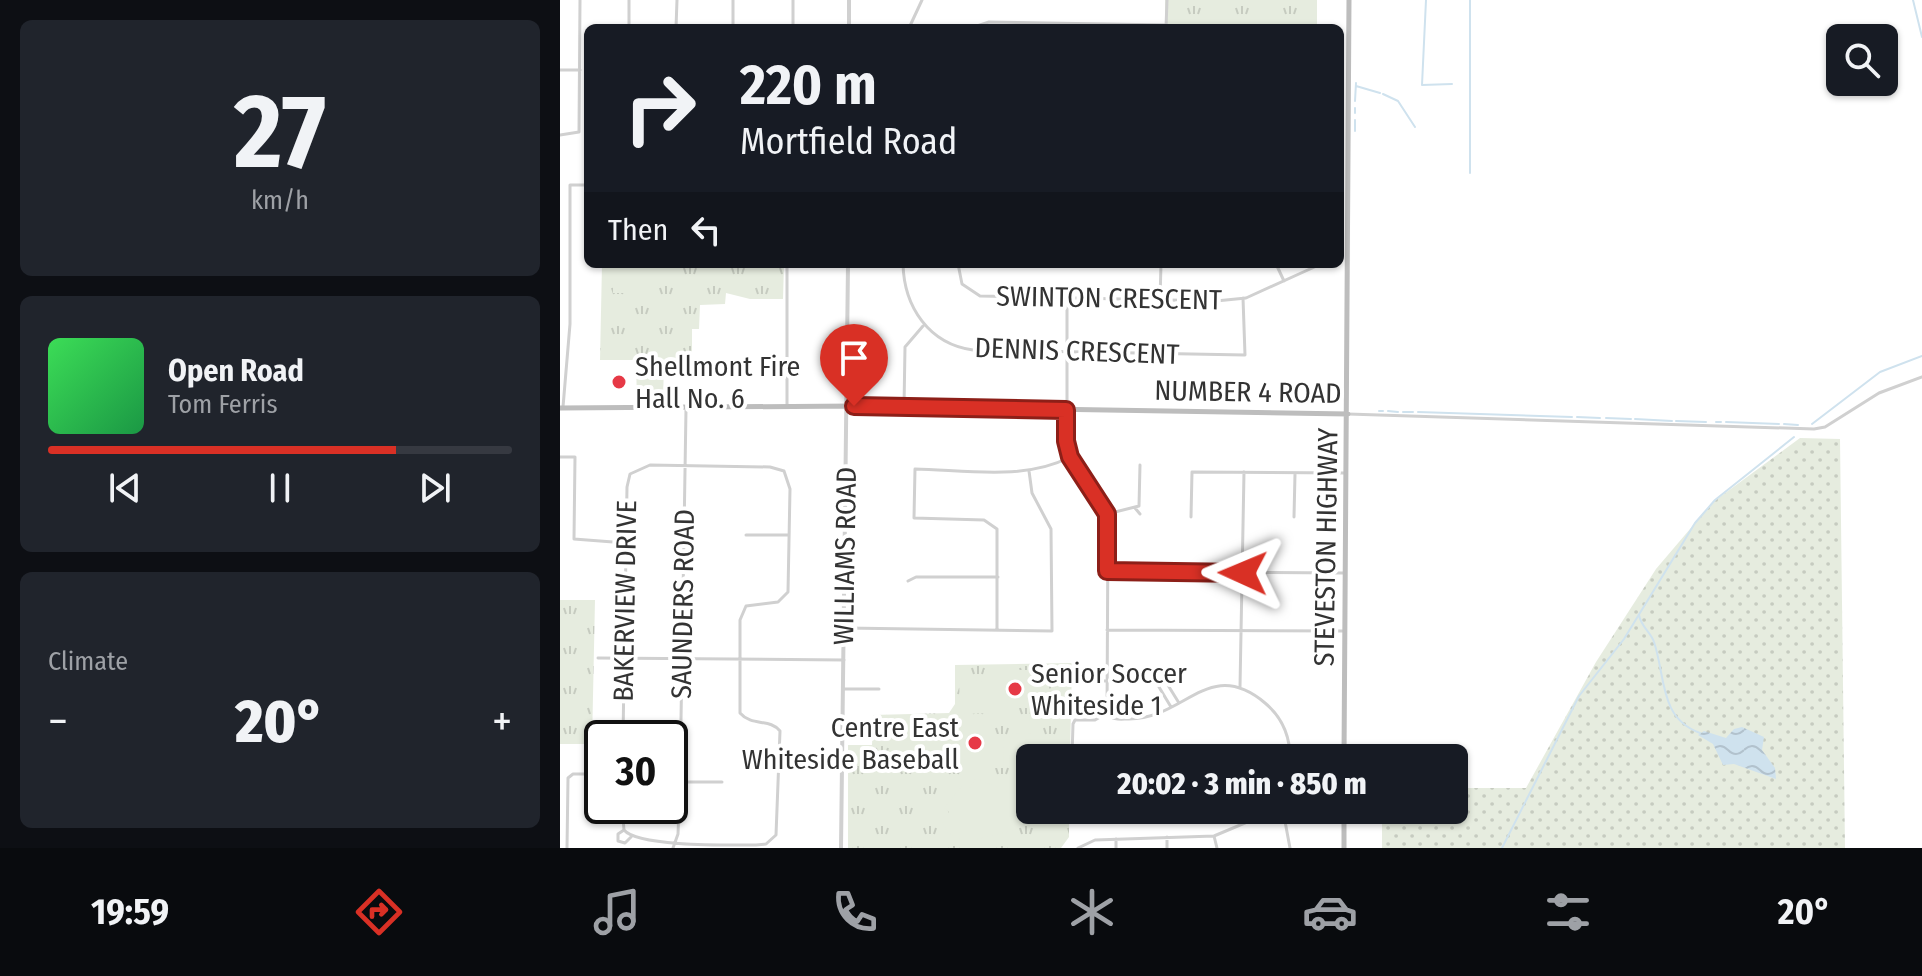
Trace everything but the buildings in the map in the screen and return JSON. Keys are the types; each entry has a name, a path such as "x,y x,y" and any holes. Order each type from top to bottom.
{"main road":[{"name":"STEVESTON HIGHWAY","path":"1344,744 1348,414 1344,264 1345,83 1349,0"},
{"name":"NUMBER 4 ROAD","path":"562,408 847,406 1348,414"},
{"path":"1344,824 1344,848"}],"street":[{"path":"560,135 579,132 580,0"},
{"path":"629,0 629,24"},
{"path":"676,24 677,0"},
{"path":"733,0 733,24"},
{"path":"793,0 793,24"},
{"path":"849,0 849,24"},
{"path":"911,24 922,0"},
{"path":"1166,24 1167,0"},
{"path":"983,24 1060,24"},
{"path":"560,70 580,70"},
{"path":"562,408 570,324 570,185 584,185"},
{"path":"787,268 787,407"},
{"name":"WILLIAMS ROAD","path":"841,848 848,268"},
{"path":"904,268 908,297 924,325 905,347 904,407"},
{"name":"SWINTON CRESCENT","path":"959,268 961,282 975,295 1160,300 1243,298 1312,268"},
{"path":"1160,300 1161,268"},
{"path":"1278,268 1284,281"},
{"path":"1067,298 1066,441 1070,457 1107,514 1107,713 1114,719 1147,719 1210,686 1240,687 1260,699 1280,719 1287,744"},
{"name":"DENNIS CRESCENT","path":"924,325 948,342 966,349 1245,355 1243,298"},
{"path":"560,352 566,352"},
{"name":"NUMBER 4 ROAD","path":"1348,414 1814,429 1831,424 1879,393 1922,377"},
{"name":"SAUNDERS ROAD","path":"681,720 686,407"},
{"path":"560,457 575,457 574,539 626,543"},
{"path":"997,630 998,534 992,523 914,518 915,469 1029,471 1054,466 1070,457"},
{"name":"BAKERVIEW DRIVE","path":"623,720 630,474 646,465 685,466"},
{"path":"1107,514 1135,508 1140,502 1140,465"},
{"path":"624,824 624,830 631,837 676,843 760,845 770,842 778,832 780,731 774,725 748,721 740,713 739,659 742,610 751,604 778,602 788,592 790,483 784,471 770,467 685,466"},
{"path":"844,628 1052,631 1051,529 1032,493 1029,471"},
{"path":"1191,517 1192,472 1347,473"},
{"path":"1240,687 1244,472"},
{"path":"1294,517 1295,474"},
{"path":"1135,508 1140,514"},
{"path":"746,535 789,535"},
{"path":"1107,571 1346,573"},
{"path":"908,581 916,577 998,577"},
{"path":"1107,630 1345,631"},
{"path":"598,658 844,660"},
{"path":"1077,680 1106,681"},
{"path":"1171,708 1159,686 1161,681 1166,682 1179,703"},
{"path":"844,689 879,689"},
{"path":"1072,744 1076,720 1095,720 1107,713"},
{"path":"567,848 568,778 573,774 584,774"},
{"path":"688,782 722,782"},
{"name":"SAUNDERS ROAD","path":"673,848 677,824"},
{"path":"1078,848 1095,840 1214,836 1244,824"},
{"path":"1286,824 1290,848"},
{"path":"624,830 618,834 618,841 625,843 631,837"},
{"path":"1214,836 1217,848"},
{"path":"1167,837 1167,848"},
{"path":"1116,839 1116,848"}],"green space":[{"path":"1165,0 1317,0 1317,24 1165,24"},
{"path":"602,268 784,268 783,299 750,299 726,293 725,304 700,305 699,329 692,329 692,360 664,361 663,403 637,404 636,360 600,360"},
{"path":"613,268 652,268 652,293 613,293"},
{"path":"1800,438 1840,439 1845,848 1382,848 1382,824 1468,824 1468,788 1526,788 1596,662 1656,569 1713,502"},
{"path":"560,600 595,600 592,720 584,720 584,744 560,744"},
{"path":"1072,663 1070,744 1016,744 1016,824 1069,824 1069,837 1061,848 848,848 848,745 872,745 873,715 949,713 955,704 955,665"},
{"path":"984,670 1046,670 1046,689 1065,686 1065,717 1061,721 1030,721 1029,708 995,708 995,713 963,714 960,710 959,678 984,682"},
{"path":"953,722 953,755 935,755 933,775 930,761 904,761 900,757 900,726 904,723"},
{"name":"Centre East Whiteside Baseball","path":"962,725 993,726 994,734 1004,734 1003,768 979,768 979,756 958,761 958,729"},
{"path":"1010,733 1034,734 1034,744 1016,744 1016,780 1015,768 1009,768"},
{"path":"976,778 1010,793 1016,813 1015,830 965,842 947,832 942,820 949,812 944,808 963,785 969,789"}],"water":[{"path":"1742,727 1764,737 1762,750 1775,768 1776,779 1734,764 1723,765 1713,744 1698,735 1704,731 1726,738 1734,729"}],"waterway":[{"path":"1426,0 1422,85 1452,84"},
{"path":"1470,0 1470,173"},
{"path":"1913,0 1922,37"},
{"path":"1355,101 1356,83"},
{"path":"1356,86 1380,93"},
{"path":"1383,94 1398,101 1415,127"},
{"path":"1355,108 1355,113"},
{"path":"1355,120 1355,131"},
{"path":"1812,424 1880,372 1922,356"},
{"path":"1388,411 1398,412"},
{"path":"1403,412 1413,412"},
{"path":"1418,412 1572,417"},
{"path":"1577,417 1600,418"},
{"path":"1606,418 1631,419"},
{"path":"1635,419 1672,421"},
{"path":"1676,421 1706,422"},
{"path":"1716,422 1721,422"},
{"path":"1726,422 1779,424"},
{"path":"1784,424 1798,425"},
{"path":"1502,848 1579,696 1624,639 1695,523 1715,500 1794,437"},
{"path":"1639,615 1654,642 1671,707 1677,718 1700,733"}],"place":[{"name":"Shellmont Fire Hall No. 6","path":"619,382"},
{"name":"Senior Soccer Whiteside 1","path":"1015,689"},
{"name":"Centre East Whiteside Baseball","path":"975,743"}],"route":[{"path":"854,406 1066,410 1066,441 1070,457 1107,514 1107,571 1243,573"}]}
